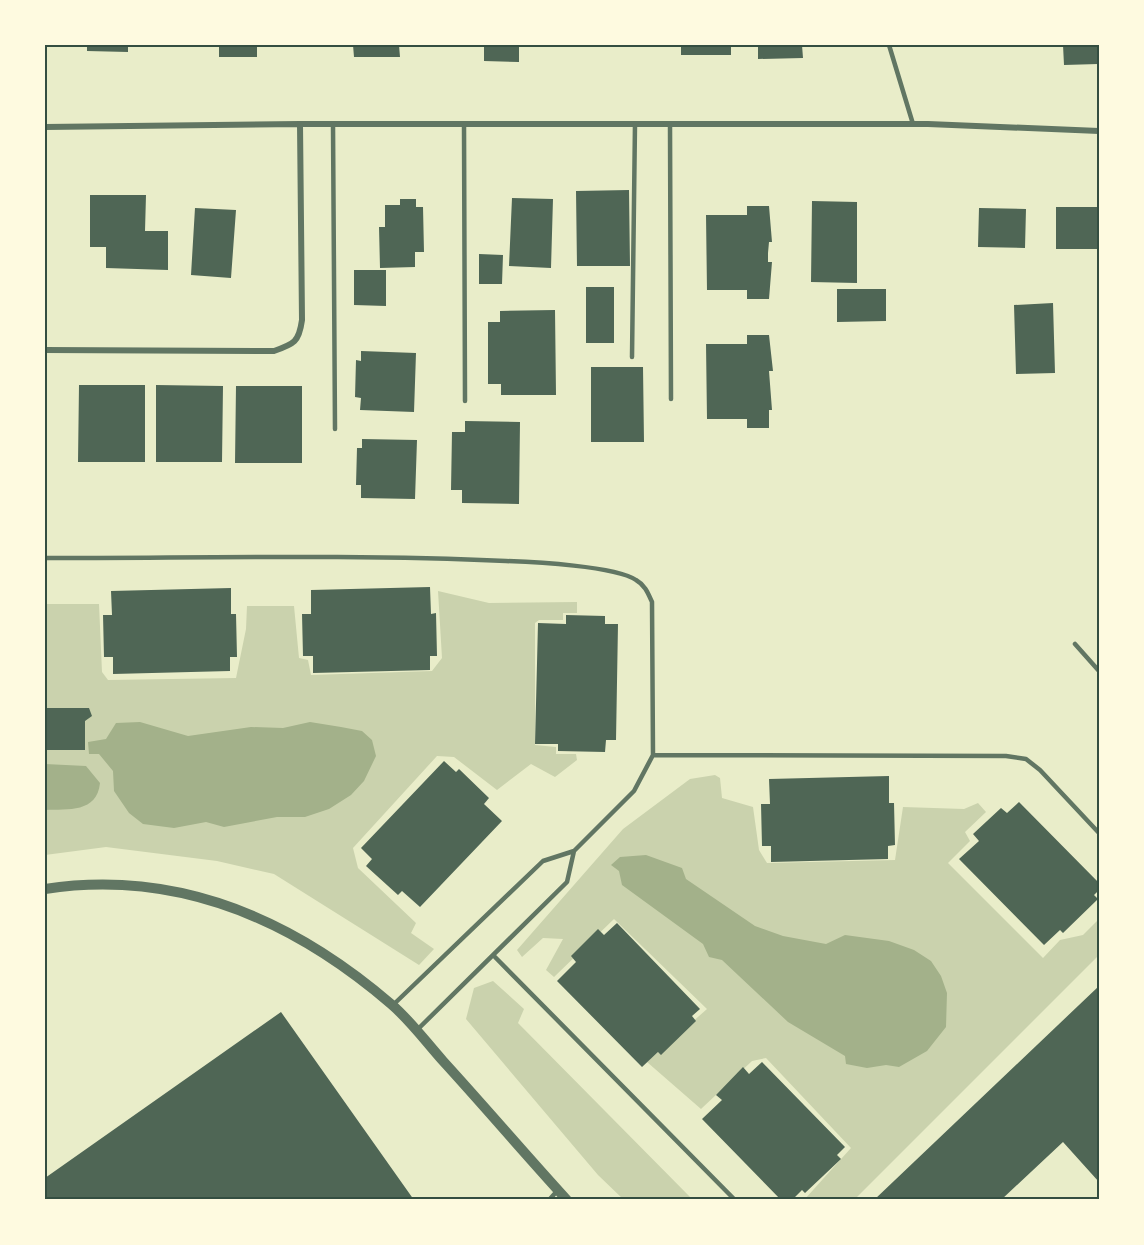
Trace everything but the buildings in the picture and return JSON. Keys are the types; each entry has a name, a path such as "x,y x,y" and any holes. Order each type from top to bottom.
{"street":[{"path":"45,127 300,124 913,124 1099,130"},
{"path":"45,350 274,351 291,345 300,336 302,320 300,124"},
{"path":"45,889 117,884 160,888 212,901 262,918 290,934 342,966 392,1005 567,1200"}],"lane":[{"path":"889,45 913,124"},
{"path":"333,124 335,429"},
{"path":"464,124 465,401"},
{"path":"632,357 635,124"},
{"path":"670,124 671,399"},
{"path":"45,558 445,558 551,563 623,575 636,579 646,588 652,602 653,755 634,791 574,851 543,861 392,1005"},
{"path":"1075,644 1099,671"},
{"path":"653,755 1006,756 1026,759 1040,770 1099,833"},
{"path":"416,1031 567,882 574,851"},
{"path":"494,956 735,1200"},
{"path":"549,1200 558,1191"}],"shaded area":[{"path":"438,591 489,603 577,602 577,613 563,613 563,620 539,620 535,623 535,745 556,747 556,754 576,754 577,760 555,777 531,764 497,790 454,757 437,756 353,848 358,868 416,923 411,933 434,949 419,965 274,874 217,861 106,847 45,855 45,604 99,604 102,672 108,680 236,678 246,629 247,606 294,606 299,658 308,660 311,675 432,671 442,658"},
{"path":"140,722 188,736 251,727 283,728 310,722 362,731 372,740 376,756 364,781 351,795 329,809 305,817 277,817 224,827 206,822 174,828 143,824 129,813 114,791 113,771 99,754 89,754 88,742 106,739 116,723"},
{"path":"45,764 86,766 100,783 98,793 93,800 80,807 45,810"},
{"path":"715,775 720,778 722,798 753,807 759,850 767,863 895,860 903,807 964,809 978,803 986,812 965,832 970,841 948,863 1043,958 1060,940 1083,935 1099,919 1099,955 854,1200 804,1200 851,1148 766,1058 752,1061 701,1109 647,1062 707,1009 614,919 554,977 546,970 563,939 543,938 522,957 517,950 623,829 690,779"},
{"path":"646,855 682,868 686,879 755,926 783,936 826,944 845,935 889,941 914,950 931,961 941,976 947,993 946,1027 927,1051 899,1067 886,1065 867,1068 846,1064 845,1056 788,1022 722,960 709,957 703,944 622,885 619,871 611,865 620,857"},
{"path":"493,981 524,1009 518,1023 693,1200 624,1200 598,1175 466,1019 474,988"}]}
